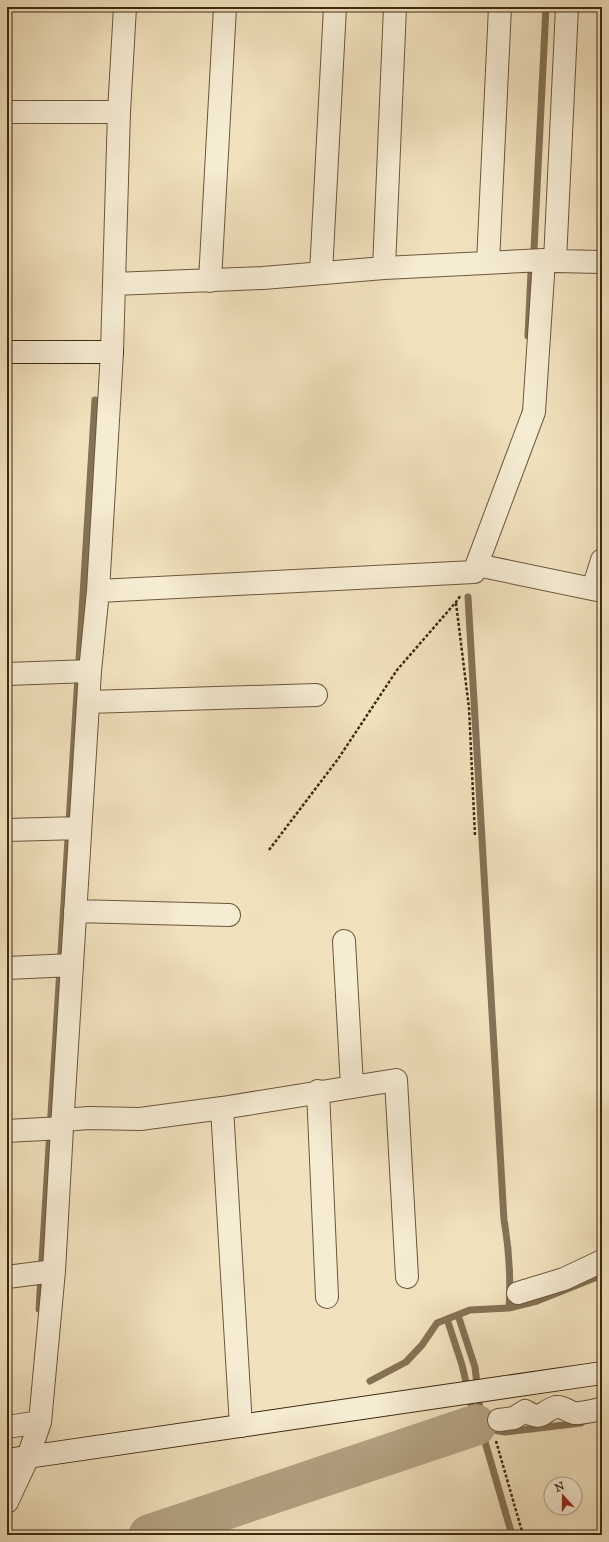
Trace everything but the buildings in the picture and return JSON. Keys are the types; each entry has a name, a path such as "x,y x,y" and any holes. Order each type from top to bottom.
{"street":[{"path":"7,1502 17,1458 40,1422 45,1272 64,966 75,911 72,828 88,702 81,671 98,591 112,352 118,112 125,7"},
{"path":"210,281 225,7"},
{"path":"321,273 334,7"},
{"path":"384,268 395,7"},
{"path":"488,263 500,7"},
{"path":"475,568 534,412 550,261 566,7"},
{"path":"7,112 118,112"},
{"path":"114,284 210,281 384,268 488,263 550,261 602,262"},
{"path":"7,352 112,352"},
{"path":"98,591 475,568 597,590 602,560"},
{"path":"7,674 81,671"},
{"path":"88,702 316,695"},
{"path":"7,830 72,828"},
{"path":"75,911 229,915"},
{"path":"344,941 352,1086"},
{"path":"7,968 64,966"},
{"path":"7,1131 55,1126 89,1118 140,1119 222,1108 318,1091 396,1080 407,1277"},
{"path":"318,1091 328,1297"},
{"path":"222,1108 241,1426"},
{"path":"518,1293 564,1279 602,1261"},
{"path":"7,1277 45,1272"},
{"path":"17,1458 602,1373"},
{"path":"497,1429 525,1410 534,1416 544,1415 556,1408 562,1408 574,1413 602,1409"},
{"path":"7,1427 40,1422"}],"path":[{"path":"269,850 338,759 396,670 456,602 475,568"},
{"path":"456,602 469,708 476,836"},
{"path":"497,1429 523,1535"}],"waterway":[{"path":"534,249 546,7"},
{"path":"528,336 531,272"},
{"path":"39,1309 95,400"},
{"path":"468,597 504,1220 509,1264 509,1308"},
{"path":"370,1381 406,1362 422,1345 437,1323 470,1310 509,1308 537,1301 602,1275"},
{"path":"447,1319 462,1365 476,1425 482,1428 475,1367 458,1315"},
{"path":"512,1535 482,1428 505,1432 581,1423"},
{"path":"149,1535 476,1425"}]}
